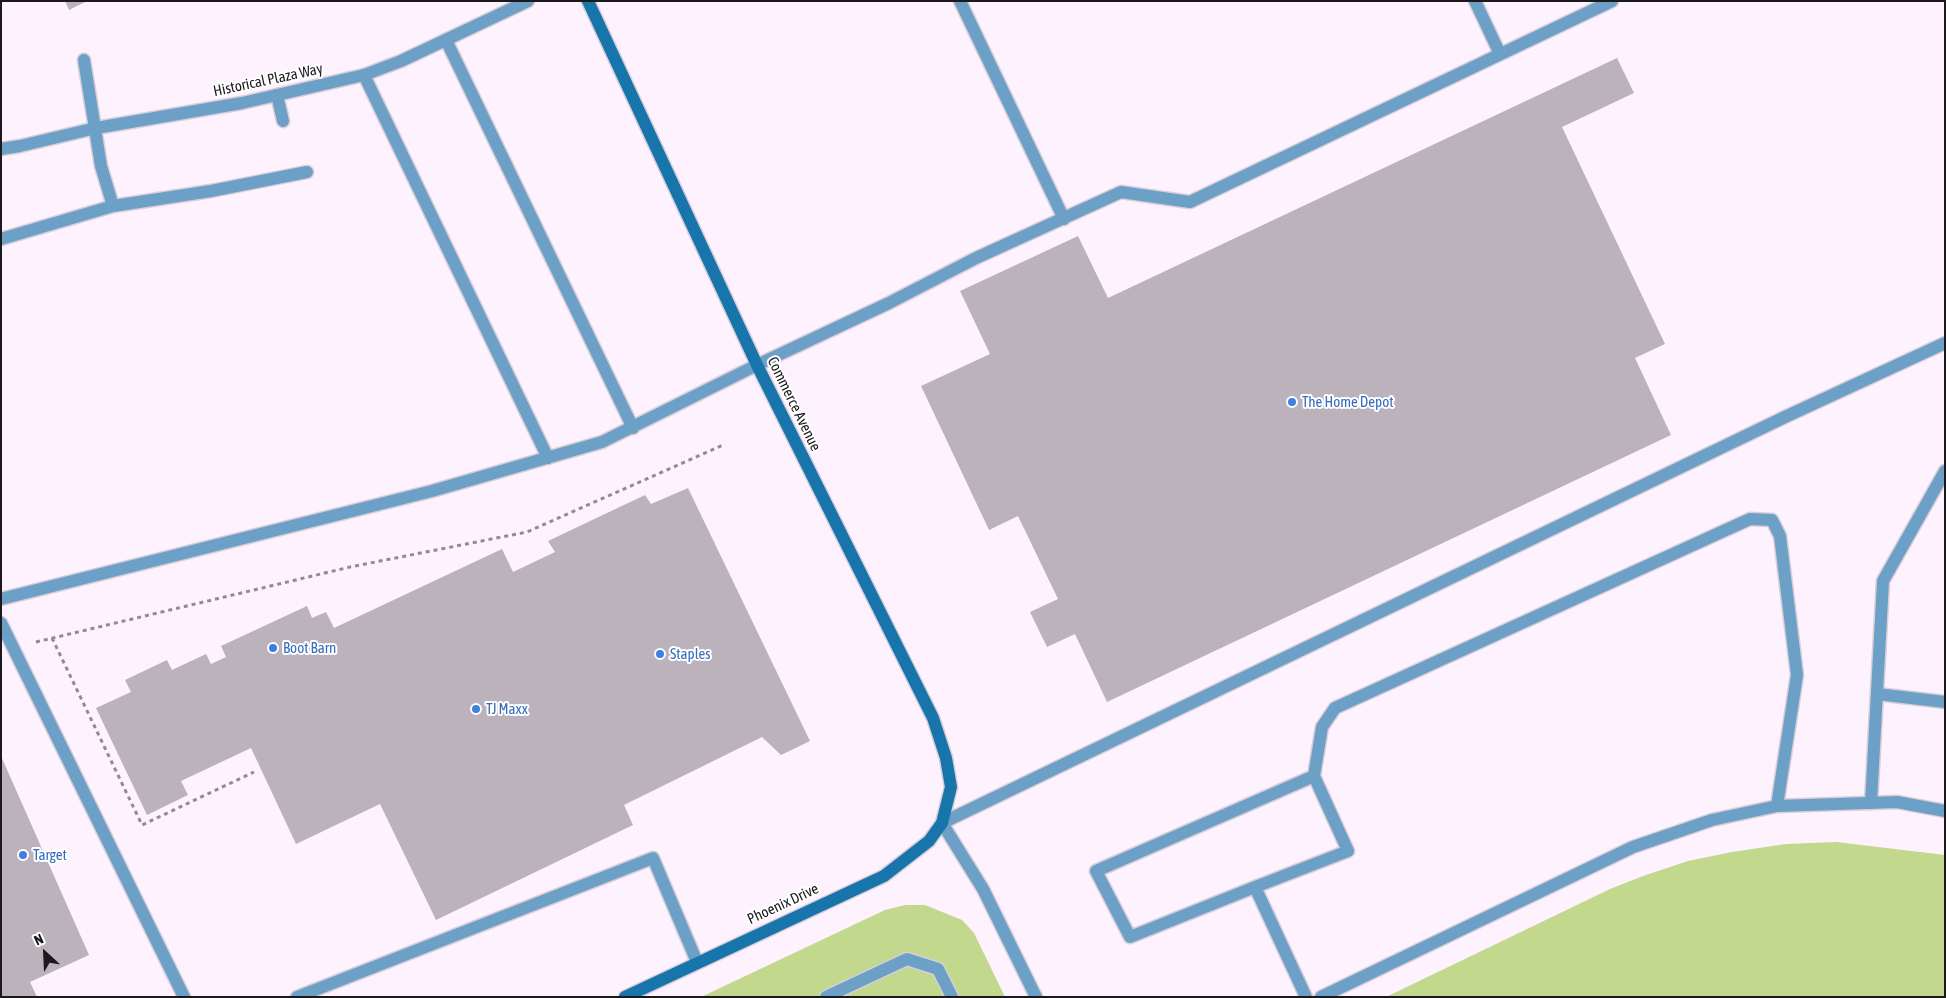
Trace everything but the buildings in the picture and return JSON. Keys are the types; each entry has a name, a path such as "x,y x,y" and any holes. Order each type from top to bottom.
{"street":[{"name":"Historical Plaza Way","path":"1,149 96,128 242,103 364,75 401,61 528,1"},
{"name":"Commerce Avenue","path":"588,1 757,365 933,718 946,758 951,787 942,823"},
{"path":"960,1 1064,219"},
{"path":"1475,1 1500,54"},
{"path":"1,599 432,491 602,442 757,365 889,303 976,258 1121,192 1190,202 1612,1"},
{"path":"446,40 633,428"},
{"path":"84,60 101,166 113,206"},
{"path":"364,75 548,458"},
{"path":"277,95 283,121"},
{"path":"1,239 113,206 211,191 308,172"},
{"path":"1036,997 984,889 942,823 1786,416 1945,343"},
{"path":"1871,803 1883,582 1945,471"},
{"path":"1314,776 1096,871 1130,937 1348,851 1314,776 1322,727 1335,708 1750,519 1772,520 1780,536 1797,675 1778,806"},
{"path":"1,623 184,997"},
{"path":"1877,694 1945,702"},
{"path":"1321,997 1633,847 1712,820 1778,806 1897,802 1945,810"},
{"name":"Phoenix Drive","path":"625,997 884,876 929,841 942,823"},
{"path":"297,997 653,858 698,962"},
{"path":"1255,887 1306,997"},
{"path":"826,997 907,959 938,970 952,997"}],"path":[{"path":"14,648 350,567 528,532 723,446"},
{"path":"52,638 142,825 254,772"}],"green space":[{"path":"1836,842 1945,855 1945,997 1386,997 1610,889 1643,876 1688,861 1732,852 1786,844"},
{"path":"905,905 925,905 962,920 974,933 1005,997 701,997 885,910"}],"place":[{"name":"The Home Depot","path":"1292,402"},
{"name":"Boot Barn","path":"273,648"},
{"name":"Staples","path":"660,654"},
{"name":"TJ Maxx","path":"476,709"},
{"name":"Target","path":"23,855"}]}
